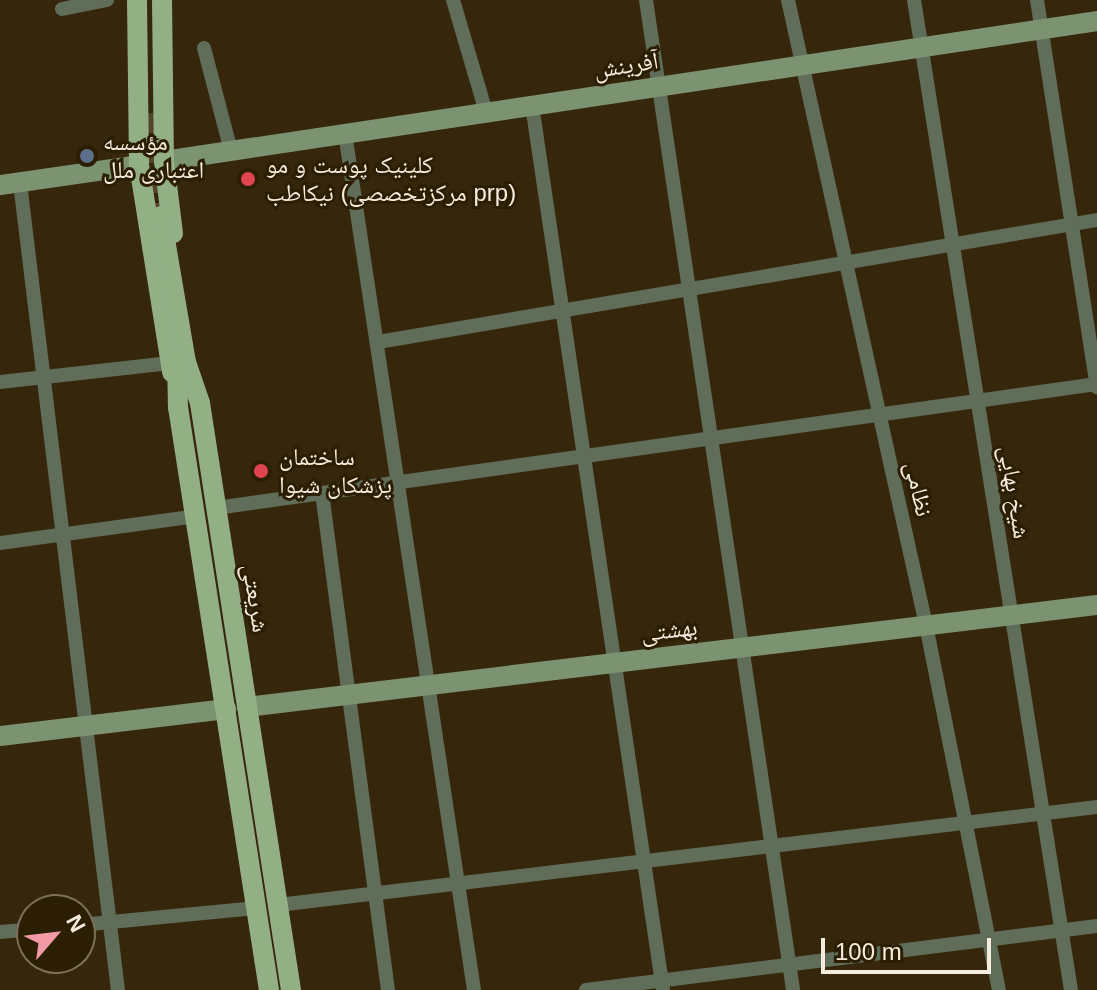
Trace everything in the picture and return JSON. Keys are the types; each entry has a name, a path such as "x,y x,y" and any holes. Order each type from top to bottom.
{"main road":[{"path":"137,0 149,115 164,161 158,216 170,363 178,407"},
{"path":"149,0 149,115"},
{"path":"158,216 139,165 149,115 162,0"},
{"path":"139,165 164,161"},
{"name":"شریعتی","path":"158,216 186,362 200,403 216,508 257,908 269,990"},
{"name":"شریعتی","path":"158,216 178,363 178,407 196,516 278,905 291,990"}],"street":[{"path":"62,9 107,0"},
{"path":"453,0 486,112"},
{"path":"646,0 793,990"},
{"name":"نظامی","path":"788,0 926,625 999,990"},
{"name":"شیخ بهایی","path":"914,0 1071,990"},
{"path":"216,508 1097,385 1037,0"},
{"name":"آفرینش","path":"164,161 1097,21"},
{"path":"204,48 231,151"},
{"path":"532,105 662,985"},
{"path":"345,133 400,482 474,990"},
{"path":"118,990 43,377 10,184 139,165"},
{"path":"378,342 1097,220"},
{"path":"0,382 170,363"},
{"path":"322,493 388,990"},
{"path":"0,543 196,516"},
{"name":"بهشتی","path":"0,736 1097,605"},
{"path":"278,905 1097,807"},
{"path":"96,923 257,908"},
{"path":"586,990 662,985 789,965 1097,926"}],"tunnel":[{"path":"152,113 161,216"}],"place":[{"name":"مؤسسه اعتباری ملل","path":"87,156"},
{"name":"کلینیک پوست و مو نیکاطب (مرکزتخصصی prp)","path":"248,179"},
{"name":"ساختمان پزشکان شیوا","path":"261,471"}]}
